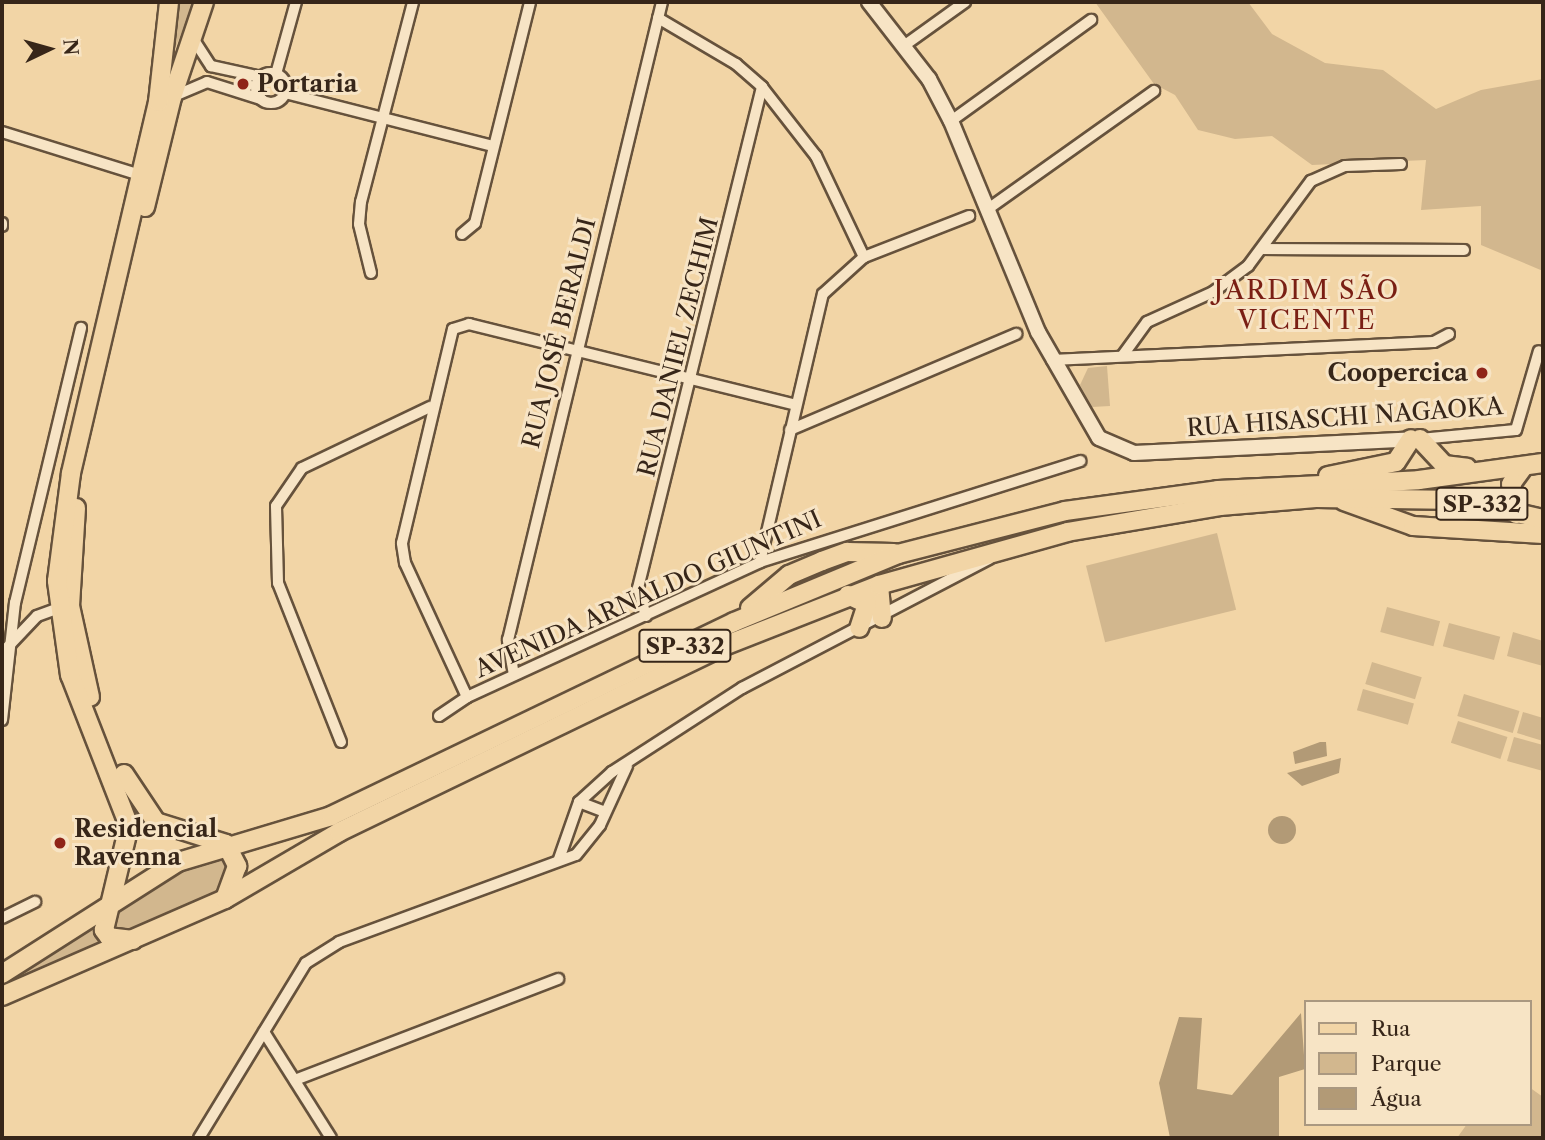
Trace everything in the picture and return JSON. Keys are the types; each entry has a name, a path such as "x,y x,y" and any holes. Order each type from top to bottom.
{"main road":[{"path":"137,940 109,937 105,905 124,861 126,809 69,675 60,530 158,102 169,2"},
{"path":"204,2 172,97 82,476 72,531 64,606 86,687 139,804 173,831 226,844 237,866 225,899"},
{"path":"1314,485 1334,473 1396,462 1416,439 1444,465 1487,472"},
{"name":"SP-332","path":"2,974 105,905 178,862 226,844 331,816 734,622 905,551 1065,511 1227,489 1487,472 1522,469 1543,463"},
{"path":"1516,514 1511,484 1522,469"},
{"path":"1338,498 1413,526 1543,534"},
{"name":"SP-332","path":"2,996 137,940 225,899 339,832 726,645 879,585 1003,550 1220,506 1338,498 1461,500 1543,519"},
{"path":"954,565 957,542 973,533"},
{"path":"734,622 819,552 905,551 911,577"},
{"path":"879,585 882,618"},
{"path":"848,596 867,604 859,628"},
{"path":"67,931 124,861"}],"street":[{"path":"296,2 276,74 285,93 493,146"},
{"path":"372,273 359,224 413,2"},
{"path":"462,234 475,223 530,2"},
{"name":"RUA JOSÉ BERALDI","path":"514,675 508,640 575,350 662,2"},
{"path":"869,2 905,45 951,121 1052,360 1434,342 1449,334"},
{"path":"905,45 965,2"},
{"path":"658,18 736,64 762,87 829,178 864,257"},
{"path":"951,121 1091,20"},
{"path":"191,35 211,66 208,82"},
{"path":"211,66 261,77 276,74"},
{"path":"261,77 261,99"},
{"path":"172,97 208,82 275,103 285,93"},
{"name":"RUA DANIEL ZECHIM","path":"646,616 638,588 693,380 762,87"},
{"path":"988,209 1154,91"},
{"path":"2,132 140,175"},
{"path":"1123,355 1147,322 1213,292 1263,249 1311,181 1345,166 1401,164"},
{"path":"760,562 823,294 864,257 968,216"},
{"path":"1263,249 1464,250"},
{"path":"467,697 405,564 401,543 446,344 460,325 575,350 796,405"},
{"path":"2,720 13,641 15,603 81,328"},
{"path":"790,430 1016,334"},
{"name":"RUA HISASCHI NAGAOKA","path":"1052,360 1099,438 1134,453 1416,439 1516,429 1539,351"},
{"path":"341,742 278,583 276,506 302,468 430,407"},
{"name":"AVENIDA ARNALDO GIUNTINI","path":"439,716 467,697 760,562 819,552 840,533 1080,461"},
{"path":"840,533 847,552"},
{"path":"559,859 579,802 627,766 742,688 882,618 1003,550"},
{"path":"2,653 37,617 64,606"},
{"path":"199,1138 264,1032 320,951 559,859 576,855 605,812 627,766"},
{"path":"579,802 605,812"},
{"path":"2,918 35,902"},
{"path":"295,1080 558,979"},
{"path":"264,1032 331,1138"}],"green space":[{"path":"177,2 194,2 172,56 175,17"},
{"path":"1095,2 1248,2 1272,34 1325,63 1383,70 1436,109 1481,90 1543,79 1543,271 1481,245 1481,206 1421,210 1426,160 1312,165 1272,136 1235,139 1198,130 1175,95 1154,84"},
{"path":"1107,366 1110,406 1092,407 1080,385 1088,368"},
{"path":"1217,533 1236,610 1105,642 1086,566"},
{"path":"1387,607 1440,621 1433,646 1380,632"},
{"path":"1449,623 1500,637 1494,660 1443,646"},
{"path":"1513,632 1543,641 1543,666 1507,656"},
{"path":"1372,662 1422,677 1415,699 1365,684"},
{"path":"1363,689 1414,704 1408,725 1357,710"},
{"path":"1464,694 1519,711 1513,733 1457,716"},
{"path":"1523,712 1543,718 1543,741 1517,733"},
{"path":"1458,721 1507,737 1500,759 1451,743"},
{"path":"1514,737 1543,745 1543,771 1507,761"},
{"path":"222,854 230,861 229,885 129,932 113,929 113,909 166,882 174,871"},
{"path":"95,924 110,944 2,986 2,980"},
{"path":"1531,1088 1543,1097 1543,1138 1457,1138 1466,1126 1531,1126"}],"water":[{"path":"1326,742 1327,756 1295,764 1293,752"},
{"path":"1341,758 1339,773 1302,786 1287,773"},
{"path":"1282,816 1292,820 1296,830 1292,840 1282,844 1272,840 1268,830 1272,820"},
{"path":"1301,1013 1304,1069 1279,1077 1279,1138 1170,1138 1159,1083 1179,1017 1202,1018 1197,1089 1232,1095"}],"place":[{"name":"Portaria","path":"243,84"},
{"name":"Coopercica","path":"1482,373"},
{"name":"Residencial Ravenna","path":"60,843"}],"district":[{"name":"JARDIM SÃO VICENTE","path":"1307,306"}]}
